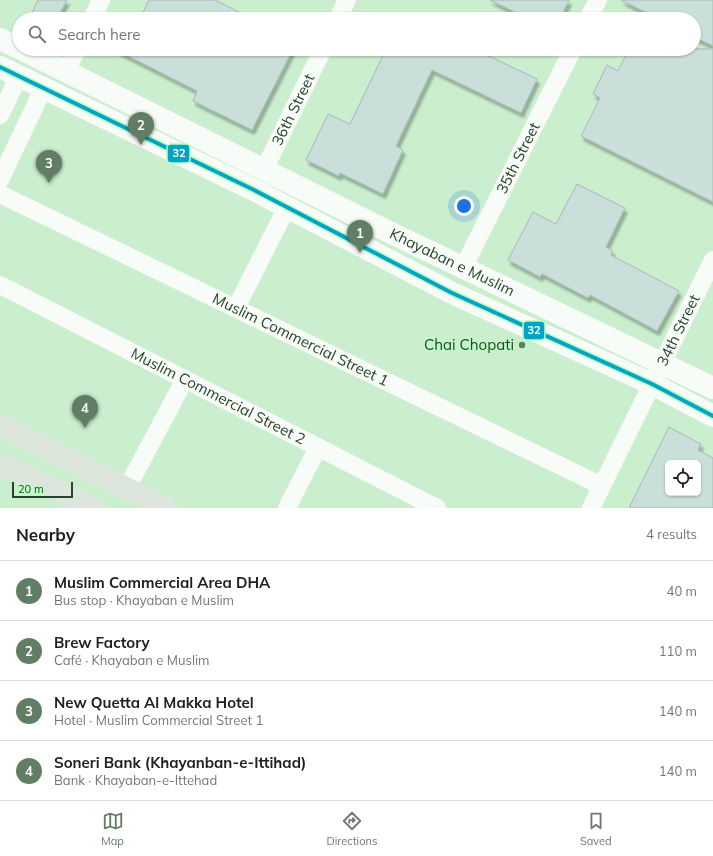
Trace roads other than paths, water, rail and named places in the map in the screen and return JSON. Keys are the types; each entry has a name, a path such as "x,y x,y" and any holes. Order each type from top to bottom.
{"main road":[{"path":"0,425 166,508"},
{"path":"0,464 91,507"}],"street":[{"path":"95,12 101,0"},
{"path":"341,12 347,0"},
{"path":"592,12 598,0"},
{"name":"Khayaban e Muslim","path":"0,39 12,45"},
{"name":"Khayaban e Muslim","path":"35,56 383,229 713,388"},
{"path":"66,71 74,56"},
{"name":"36th Street","path":"264,170 320,56"},
{"name":"35th Street","path":"463,268 569,56"},
{"path":"0,116 9,72"},
{"name":"Khayaban e Muslim","path":"9,72 44,87 287,207 452,293 652,384 713,416"},
{"path":"0,180 44,87"},
{"path":"142,136 152,114"},
{"name":"Muslim Commercial Street 1","path":"0,194 602,486"},
{"path":"236,308 287,207"},
{"path":"373,252 383,229"},
{"name":"34th Street","path":"591,508 713,260"},
{"name":"Muslim Commercial Street 2","path":"0,285 437,508"},
{"path":"127,488 185,379"},
{"path":"287,508 318,447"}],"place":[{"name":"Brew Factory","path":"141,145"},
{"name":"New Quetta Al Makka Hotel","path":"49,183"},
{"name":"Muslim Commercial Area DHA","path":"360,253"},
{"name":"Chai Chopati","path":"522,345"},
{"name":"Soneri Bank (Khayanban-e-Ittihad)","path":"85,428"}]}
